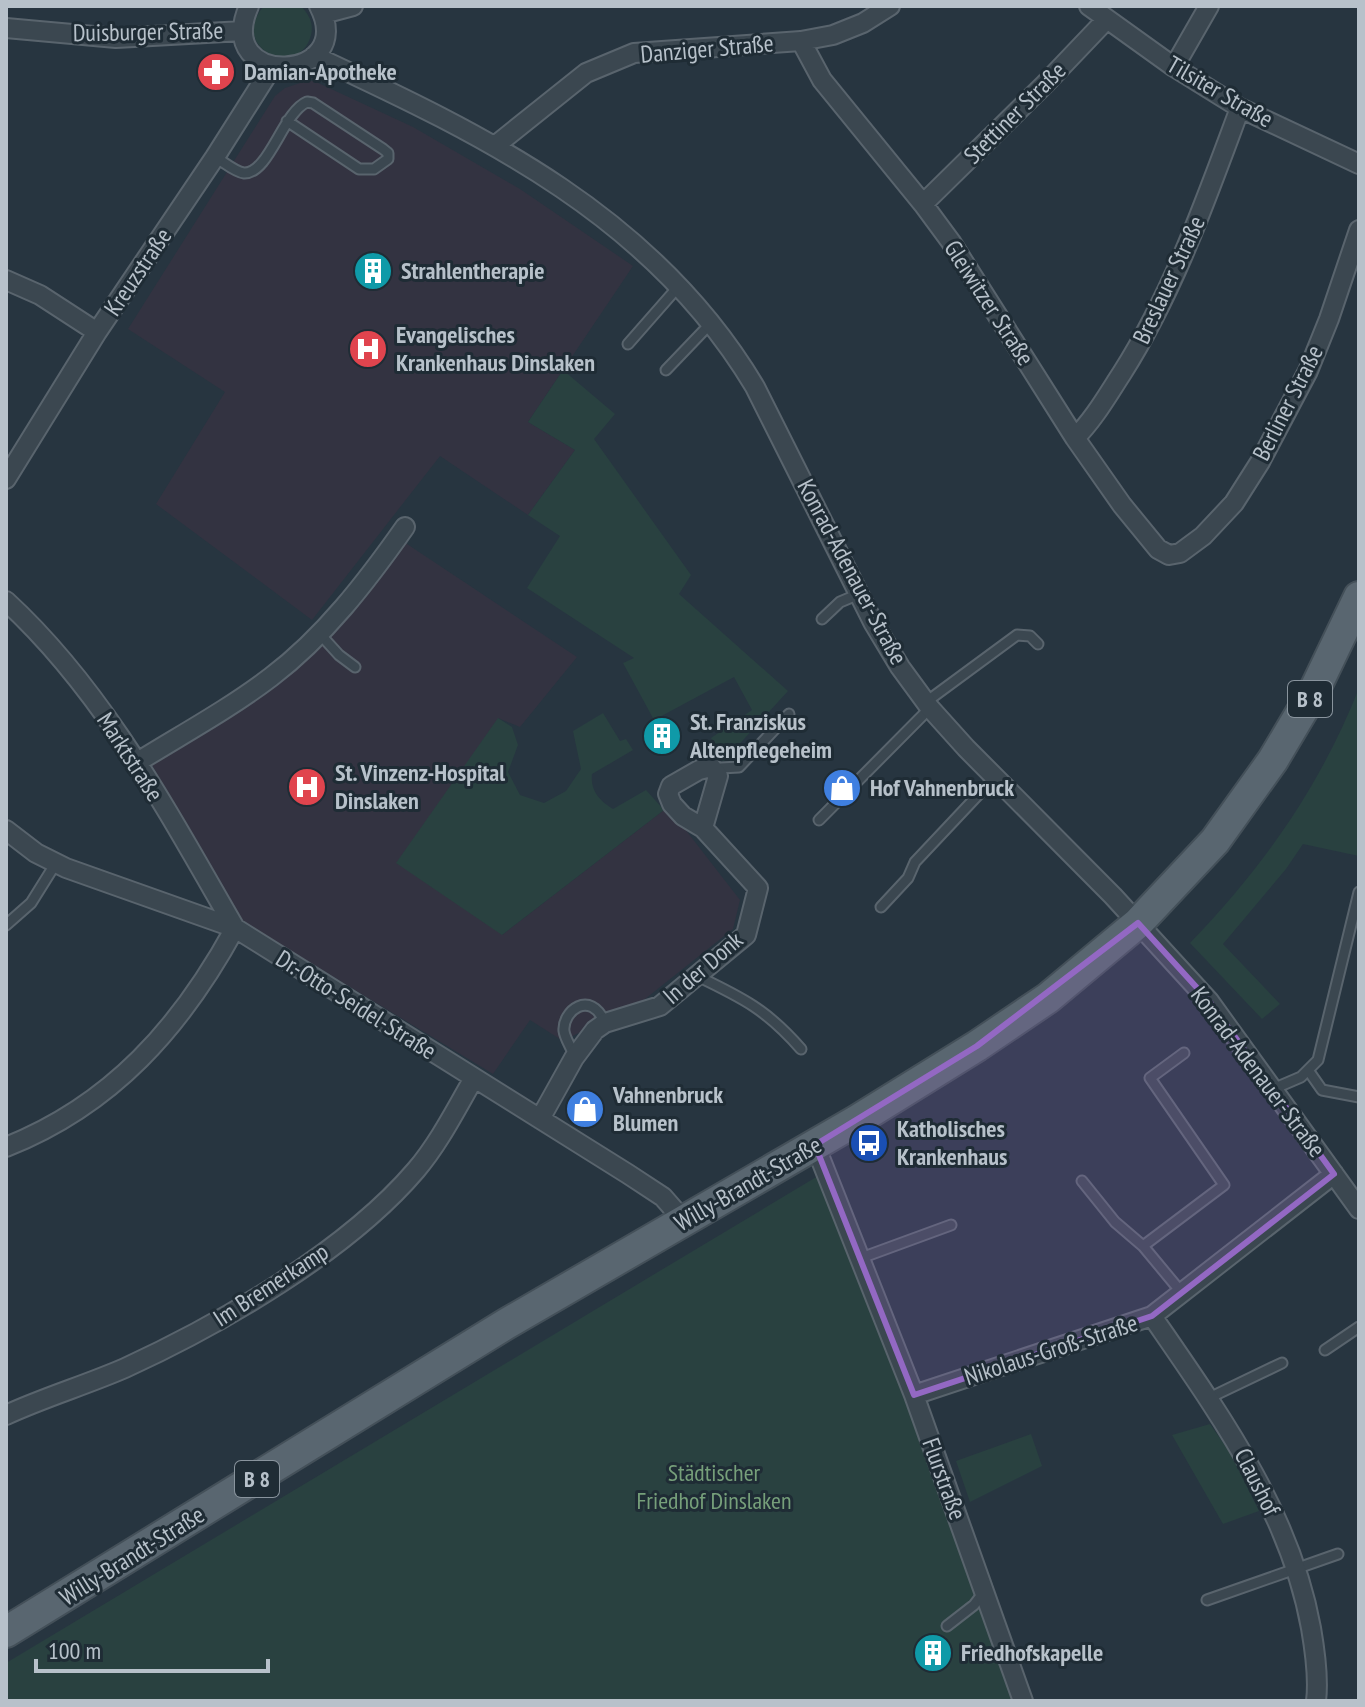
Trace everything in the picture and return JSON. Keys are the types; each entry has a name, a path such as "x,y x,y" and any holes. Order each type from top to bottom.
{"main road":[{"name":"Willy-Brandt-Straße","path":"6,1632 506,1324 815,1145 977,1046 1036,1006 1138,923 1215,841 1273,760 1314,691 1359,597"}],"street":[{"path":"249,6 243,31 252,53 272,67 290,68 314,56 323,40 321,10 353,6"},
{"name":"Danziger Straße","path":"496,145 586,73 610,61 634,53 801,41 833,35 863,23 890,6"},
{"name":"Tilsiter Straße","path":"1089,6 1174,67 1240,108 1359,164"},
{"path":"1174,67 1209,6"},
{"name":"Stettiner Straße","path":"923,204 1106,20"},
{"name":"Duisburger Straße","path":"6,28 116,38 243,31"},
{"name":"Gleiwitzer Straße","path":"801,41 822,80 923,204 1122,505 1158,549 1169,555 1180,553"},
{"name":"Konrad-Adenauer-Straße","path":"314,56 496,145 619,229 679,286 738,358 770,414 859,594 900,667 928,705 1209,1001 1359,1209"},
{"name":"Kreuzstraße","path":"6,479 97,332 272,67"},
{"name":"Breslauer Straße","path":"1075,438 1092,421 1138,348 1169,286 1240,108"},
{"name":"Berliner Straße","path":"1180,553 1203,536 1234,503 1260,462 1308,371 1359,230"},
{"path":"6,280 40,295 97,332"},
{"path":"136,763 271,677 319,633 373,572 405,527"},
{"name":"Marktstraße","path":"6,601 75,675 136,763 235,928"},
{"name":"In der Donk","path":"540,1119 586,1040 605,1023 660,1006 746,935 758,888 703,828 683,816 668,794 671,786 699,770 711,767 715,773"},
{"path":"703,828 718,776 715,773"},
{"name":"Dr.-Otto-Seidel-Straße","path":"6,830 36,853 56,863 235,928 663,1197 684,1221"},
{"path":"6,1147 63,1120 100,1097 162,1038 210,974 235,928"},
{"name":"Im Bremerkamp","path":"6,1415 125,1368 196,1333 267,1291 335,1244 371,1215 417,1169 442,1134 474,1078"},
{"name":"Flurstraße","path":"815,1145 914,1395 1023,1701"},
{"name":"Nikolaus-Groß-Straße","path":"914,1395 1152,1316 1334,1174"},
{"name":"Claushof","path":"1152,1316 1241,1448 1285,1535 1297,1569 1314,1649 1316,1701"}],"lane":[{"path":"215,157 242,172 253,170 264,160 287,121 302,104 313,103 383,149 388,153 388,159 374,169 359,169 287,121"},
{"path":"628,344 679,286"},
{"path":"666,370 711,323"},
{"path":"822,619 840,602 859,594"},
{"path":"319,633 355,667"},
{"path":"819,820 928,705 1017,635 1030,636 1038,644"},
{"path":"715,773 721,768 739,767 789,714"},
{"path":"881,907 908,878 915,862 995,777"},
{"path":"6,925 31,903 56,863"},
{"path":"1273,1089 1301,1077 1318,1060 1359,892"},
{"path":"697,976 748,1000 779,1024 801,1049"},
{"path":"574,1058 564,1032 572,1013 581,1005 588,1004 599,1010 605,1023"},
{"path":"1143,1246 1224,1185 1150,1078 1184,1053"},
{"path":"1308,1070 1322,1090 1359,1097"},
{"path":"1082,1181 1115,1222 1143,1246 1182,1293"},
{"path":"861,1258 951,1225"},
{"path":"1325,1350 1359,1327"},
{"path":"1209,1398 1282,1363"},
{"path":"1207,1600 1338,1554"},
{"path":"947,1626 974,1605 984,1592"}],"highlighted area":[{"path":"1138,923 1209,1001 1334,1174 1152,1316 914,1395 815,1145 977,1046"}],"shaded area":[{"name":"Evangelisches Krankenhaus Dinslaken","path":"314,81 413,127 520,189 633,266 528,422 575,450 528,515 440,456 312,620 156,504 225,392 128,329 275,96 285,88"},
{"name":"St. Vinzenz-Hospital Dinslaken","path":"401,540 577,657 520,727 498,718 502,935 664,810 671,811 740,900 733,929 645,999 563,1041 530,1020 493,1074 240,920 152,765 284,677 353,612"}],"green space":[{"path":"264,6 301,6 312,27 304,49 293,56 281,57 269,54 259,46 254,35 255,21"},
{"path":"563,370 615,414 594,439 691,575 679,594 788,691 723,762 711,738 752,710 734,677 654,720 623,663 634,658 527,588 560,536 528,515 575,450 528,422"},
{"path":"1359,688 1359,856 1303,844 1223,944 1280,1004 1262,1019 1190,943 1242,885 1287,824 1326,759"},
{"path":"603,713 620,741 626,739 633,750 592,774 596,794 613,809 646,790 664,810 502,935 396,863 498,718 512,727 518,745 508,772 520,795 544,803 566,791 581,769 573,731"},
{"name":"Städtischer Friedhof Dinslaken","path":"823,1173 1018,1701 6,1701 6,1663"},
{"path":"1210,1424 1231,1454 1259,1511 1223,1524 1172,1435"},
{"path":"1031,1434 1042,1466 970,1502 956,1461"}],"place":[{"name":"Damian-Apotheke","path":"216,72"},
{"name":"Strahlentherapie","path":"373,271"},
{"name":"Evangelisches Krankenhaus Dinslaken","path":"368,349"},
{"name":"St. Franziskus Altenpflegeheim","path":"662,736"},
{"name":"St. Vinzenz-Hospital Dinslaken","path":"307,787"},
{"name":"Hof Vahnenbruck","path":"842,788"},
{"name":"Vahnenbruck Blumen","path":"585,1109"},
{"name":"Katholisches Krankenhaus","path":"869,1143"},
{"name":"Friedhofskapelle","path":"933,1653"}]}
